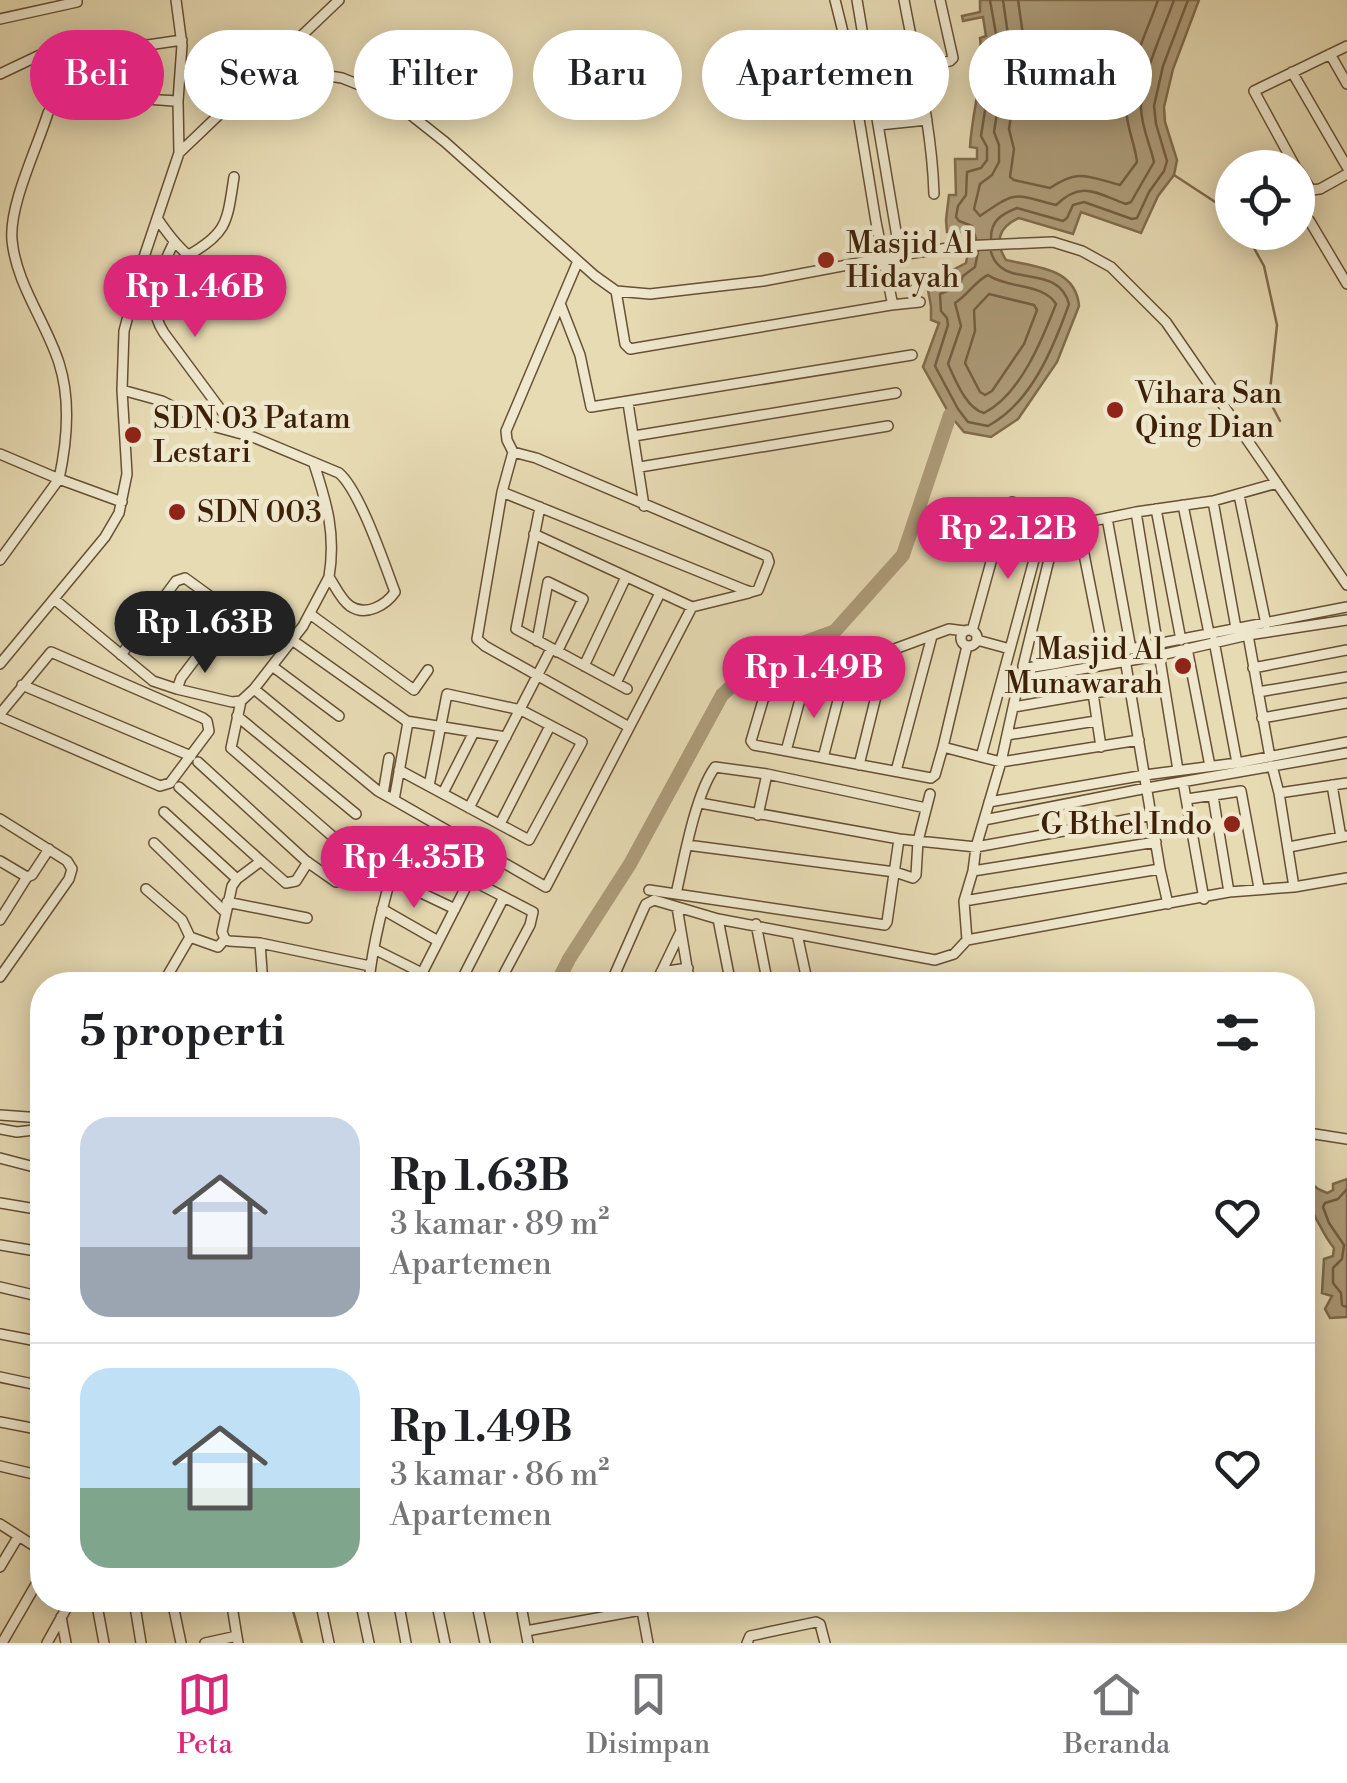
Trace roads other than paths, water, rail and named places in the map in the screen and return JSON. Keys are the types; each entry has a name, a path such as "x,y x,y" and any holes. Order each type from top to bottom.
{"street":[{"path":"0,664 105,537 122,502 127,457 122,348 128,312 179,154 182,40 176,0"},
{"path":"308,30 339,0"},
{"path":"835,0 848,52 891,305"},
{"path":"857,0 900,255"},
{"path":"904,0 910,30"},
{"path":"940,0 946,30"},
{"path":"0,19 80,1"},
{"path":"0,74 40,55 77,44 182,40"},
{"path":"1287,150 1255,90 1347,46"},
{"path":"1330,54 1347,84"},
{"path":"1292,72 1347,171 1315,190"},
{"path":"334,76 388,96 616,291 650,294 694,290 962,246 1053,242 1098,258 1124,278 1166,322 1347,585"},
{"path":"0,560 59,479 64,454 65,390 59,363 24,282 12,238 16,208 48,113 57,102 70,99 178,101"},
{"path":"179,154 214,120"},
{"path":"879,125 927,120 934,194"},
{"path":"186,256 211,242 220,230 230,205 234,176"},
{"path":"157,218 186,256 211,268 249,270"},
{"path":"1315,228 1343,267 1347,284"},
{"path":"174,242 158,281 156,318 238,432"},
{"path":"578,261 506,431 513,452 502,492 477,639 629,727"},
{"path":"616,291 625,344 630,349 920,302"},
{"path":"560,306 580,355 591,408 912,356"},
{"path":"122,390 153,398 212,426 238,432 339,473 365,516 395,594 376,608 356,609 345,601 329,577"},
{"path":"634,436 896,392"},
{"path":"628,403 644,506"},
{"path":"640,467 888,426"},
{"path":"513,452 536,458 767,556 770,562 756,592 692,606 534,534"},
{"path":"0,454 122,502"},
{"path":"314,464 330,520 329,577 292,640 241,701 230,743 233,752 339,842"},
{"path":"1127,654 1023,666 1056,532 1062,527 1213,500 1277,484"},
{"path":"502,492 751,592"},
{"path":"1239,494 1266,624"},
{"path":"1213,500 1236,628"},
{"path":"981,756 1010,649 1045,519 1042,511 1012,502 1006,504 970,637 942,747 933,777 752,744 764,697 804,681 952,628 970,637 1010,649"},
{"path":"1183,505 1237,763"},
{"path":"540,507 516,629 627,688"},
{"path":"1156,509 1210,766"},
{"path":"1136,512 1178,770"},
{"path":"1107,518 1130,686 1168,904"},
{"path":"1078,524 1104,655"},
{"path":"584,666 626,577"},
{"path":"120,655 176,581 184,578 284,650"},
{"path":"470,808 536,676 583,599 548,582 537,641"},
{"path":"616,683 660,593"},
{"path":"170,641 206,594"},
{"path":"54,599 153,681 178,690 241,701"},
{"path":"254,689 383,794 546,886 692,606"},
{"path":"967,940 964,900 1020,680 1184,644 1236,628 1347,607"},
{"path":"178,690 181,678 231,612"},
{"path":"310,614 414,690 428,670"},
{"path":"1212,637 1347,620"},
{"path":"1248,635 1294,887"},
{"path":"896,772 932,636"},
{"path":"292,640 406,720 506,737"},
{"path":"1253,668 1347,650"},
{"path":"51,652 203,718 208,721 209,731 194,759 170,783 160,786 0,715 22,685 51,652"},
{"path":"858,764 887,652"},
{"path":"272,666 339,716"},
{"path":"824,758 847,666"},
{"path":"1258,692 1347,677"},
{"path":"786,751 804,681"},
{"path":"22,685 194,759 308,862 336,882"},
{"path":"1014,707 1130,686"},
{"path":"1092,693 1101,747"},
{"path":"399,770 529,840 582,742 521,710 447,694 429,786"},
{"path":"1262,718 1347,703"},
{"path":"237,716 356,814"},
{"path":"394,800 406,720"},
{"path":"1007,736 1096,721"},
{"path":"500,824 550,726"},
{"path":"443,793 474,732"},
{"path":"942,747 1001,762 1139,740"},
{"path":"984,820 1183,782 1347,742"},
{"path":"989,802 1178,770 1347,753"},
{"path":"383,794 389,758"},
{"path":"676,894 700,803 716,767 926,808"},
{"path":"758,815 767,774"},
{"path":"1183,782 1204,899"},
{"path":"1279,792 1347,782"},
{"path":"1289,847 1344,837 1332,785"},
{"path":"179,787 281,881 296,880 308,862"},
{"path":"1187,798 1240,791 1259,888"},
{"path":"687,845 895,872 911,878 916,876 918,841 930,794"},
{"path":"1213,796 1230,892"},
{"path":"700,803 899,839 976,846 1152,816"},
{"path":"1336,809 1347,807"},
{"path":"164,812 236,879"},
{"path":"0,819 67,861 72,873 0,976"},
{"path":"649,890 885,925 899,839"},
{"path":"973,871 1156,842"},
{"path":"370,972 400,843 533,912 505,972"},
{"path":"154,844 226,907 307,918"},
{"path":"0,920 49,849"},
{"path":"0,860 27,878"},
{"path":"225,939 222,932 226,907 236,879 261,860"},
{"path":"964,900 1160,869"},
{"path":"390,878 455,909"},
{"path":"616,972 646,904 654,900 718,918 935,960 954,954 967,940 1230,892 1347,878"},
{"path":"422,972 470,879"},
{"path":"146,889 182,920 190,938 218,947 225,939"},
{"path":"466,972 504,897"},
{"path":"677,907 688,972"},
{"path":"382,909 438,941"},
{"path":"718,918 728,972"},
{"path":"756,924 765,972"},
{"path":"661,972 681,932"},
{"path":"797,934 805,972"},
{"path":"170,972 190,938"},
{"path":"225,939 370,966"},
{"path":"260,944 261,972"},
{"path":"374,949 420,972"},
{"path":"661,972 688,968"},
{"path":"0,1115 30,1117"},
{"path":"0,1129 30,1130"},
{"path":"1315,1134 1347,1138"},
{"path":"0,1158 30,1166"},
{"path":"0,1203 30,1208"},
{"path":"0,1244 30,1250"},
{"path":"0,1287 30,1293"},
{"path":"0,1334 30,1340"},
{"path":"0,1377 30,1383"},
{"path":"0,1422 30,1428"},
{"path":"0,1466 30,1473"},
{"path":"0,1524 30,1544"},
{"path":"0,1567 18,1536"},
{"path":"2,1643 30,1595"},
{"path":"46,1643 64,1612"},
{"path":"98,1612 104,1643"},
{"path":"139,1612 142,1643"},
{"path":"175,1612 181,1643"},
{"path":"204,1643 238,1639 233,1612"},
{"path":"323,1612 329,1643"},
{"path":"363,1612 369,1643"},
{"path":"400,1612 406,1643"},
{"path":"439,1612 445,1643"},
{"path":"479,1612 485,1643"},
{"path":"522,1612 528,1643"},
{"path":"526,1631 610,1612"},
{"path":"642,1612 648,1643"},
{"path":"61,1617 66,1643"},
{"path":"747,1643 750,1636 816,1622 825,1643"}],"water":[{"path":"980,0 1199,0 1173,69 1164,107 1177,160 1174,175 1158,196 1141,233 1081,212 1073,234 1019,218 1001,235 1000,247 1006,260 1053,271 1071,284 1079,306 1057,362 1018,419 991,437 964,432 923,367 939,323 931,320 927,285 952,279 951,271 966,263 968,253 964,232 947,232 949,195 956,195 955,159 977,159 977,148 970,147 974,120 1152,120 1152,30 985,30 983,17 963,21 962,16 980,12"},
{"path":"1347,1179 1347,1317 1330,1318 1325,1309 1332,1296 1322,1293 1324,1259 1333,1256 1334,1248 1315,1216 1315,1187 1327,1193 1333,1190 1333,1184"}],"waterway":[{"path":"1174,175 1215,202"},
{"path":"1255,250 1264,266 1277,325 1269,400 1280,421"},
{"path":"562,972 630,864 722,695 762,658 835,631 903,555 950,415"},
{"path":"293,1612 302,1643"}],"place":[{"name":"Masjid Al Hidayah","path":"826,260"},
{"name":"Vihara San Qing Dian","path":"1115,410"},
{"name":"SDN 03 Patam Lestari","path":"133,435"},
{"name":"SDN 003","path":"177,512"},
{"name":"Masjid Al Munawarah","path":"1183,666"},
{"name":"G Bthel Indo","path":"1232,824"}]}
